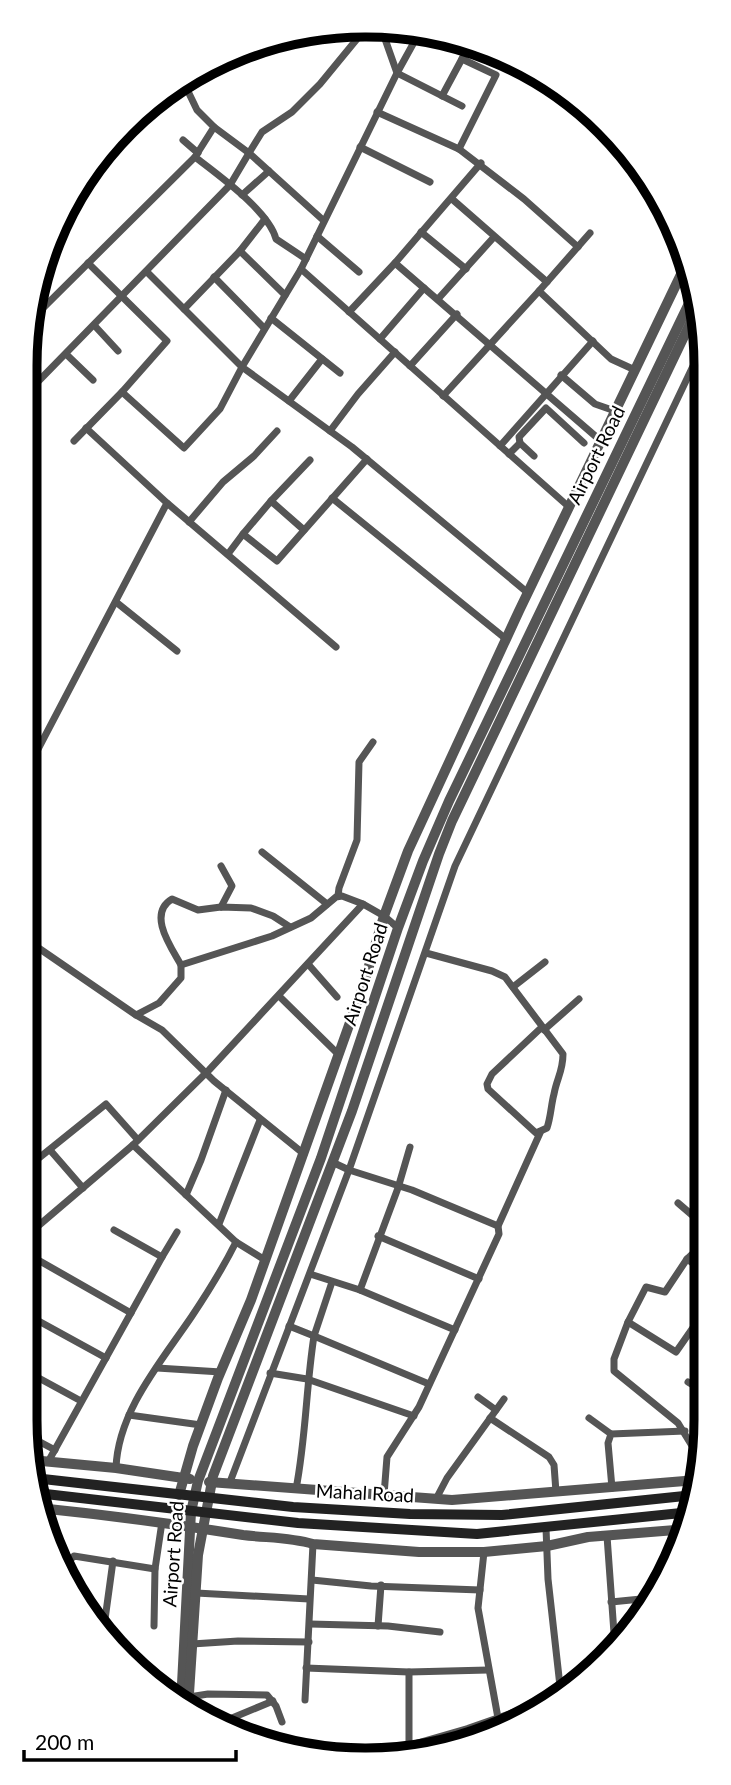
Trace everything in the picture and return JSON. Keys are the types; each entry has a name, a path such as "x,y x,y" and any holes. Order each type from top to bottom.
{"main road":[{"name":"Mahal Road","path":"42,1479 293,1507 410,1514 502,1515 685,1496"},
{"name":"Mahal Road","path":"45,1494 298,1522 477,1534 681,1513"}],"street":[{"path":"37,383 230,185 262,132 292,112 320,84 359,37"},
{"path":"384,37 397,74 462,107"},
{"path":"121,392 184,448 219,409 264,328 301,269 415,41"},
{"path":"442,96 466,52"},
{"path":"460,149 496,75 462,59"},
{"path":"187,89 197,110 214,127 249,153 324,220"},
{"path":"377,112 460,149 481,163 578,247"},
{"path":"42,309 197,155 214,127"},
{"path":"183,140 265,219 274,230 276,239 306,259"},
{"path":"360,147 430,182"},
{"path":"349,312 452,199 481,163"},
{"path":"242,195 269,171"},
{"path":"452,199 547,282"},
{"path":"184,309 240,251 265,219"},
{"path":"421,232 466,269"},
{"path":"443,396 590,233"},
{"path":"317,236 359,272"},
{"path":"438,299 494,237"},
{"path":"240,251 285,295"},
{"path":"395,263 601,440"},
{"path":"74,441 167,341 88,264"},
{"path":"301,269 569,507"},
{"path":"147,272 242,367 367,459 528,593"},
{"path":"179,1495 201,1425 251,1300 304,1154 408,851 506,639 681,274"},
{"path":"214,277 264,328"},
{"path":"380,340 425,288"},
{"path":"539,291 611,359 635,370"},
{"name":"Airport Road","path":"185,1694 191,1512 198,1480 321,1157 423,861 449,801 688,305"},
{"path":"410,366 457,314"},
{"path":"271,318 340,373"},
{"name":"Airport Road","path":"186,1695 202,1528 212,1482 352,1111 439,854 691,322"},
{"path":"94,325 118,351"},
{"path":"500,446 593,341"},
{"path":"330,430 395,352"},
{"path":"66,354 93,380"},
{"path":"289,401 322,359"},
{"path":"225,1500 270,1373 349,1170 455,866 694,364"},
{"path":"561,375 595,404 615,411"},
{"path":"534,456 520,443 519,437 546,408 584,443"},
{"path":"86,428 167,503 336,647"},
{"path":"189,522 223,482 277,431"},
{"path":"509,454 520,443"},
{"path":"243,534 277,561 367,459"},
{"path":"228,554 271,501 310,460"},
{"path":"332,498 506,639"},
{"path":"271,501 304,530"},
{"path":"37,751 167,503"},
{"path":"116,602 177,651"},
{"path":"181,965 255,943 311,918 338,896 357,840 359,762 373,742"},
{"path":"262,852 327,904"},
{"path":"221,866 232,886 221,907"},
{"path":"338,896 363,904 398,928"},
{"path":"136,1015 159,1003 181,978 181,965 163,930 162,910 172,899 198,910 221,907 251,908 290,927"},
{"path":"37,1227 135,1143 206,1073 363,904"},
{"path":"37,947 162,1030 206,1073 304,1154"},
{"path":"384,1495 387,1457 414,1416 479,1279 499,1234 498,1226 540,1133 547,1128 554,1092 562,1070 563,1054 505,977 426,953"},
{"path":"513,987 545,962"},
{"path":"308,964 337,997"},
{"path":"279,996 338,1054"},
{"path":"540,1133 530,1130 488,1089 487,1084 492,1074 579,999"},
{"path":"186,1195 226,1090"},
{"path":"37,1160 106,1104 135,1143 186,1195 236,1242 265,1260"},
{"path":"219,1224 260,1120"},
{"path":"359,1290 398,1188 410,1147"},
{"path":"50,1150 83,1188"},
{"path":"332,1162 398,1188 412,1190 498,1226"},
{"path":"678,1203 694,1217"},
{"path":"114,1230 162,1257"},
{"path":"42,1474 177,1232"},
{"path":"378,1236 479,1279"},
{"path":"116,1468 122,1430 129,1415 217,1279 236,1242"},
{"path":"693,1446 685,1431 614,1371 614,1359 628,1322 646,1287 665,1292 694,1252"},
{"path":"687,1259 694,1264"},
{"path":"37,1260 131,1314"},
{"path":"310,1274 359,1290 455,1330"},
{"path":"296,1489 304,1440 307,1379 314,1336 332,1282"},
{"path":"37,1319 106,1358"},
{"path":"628,1322 673,1352 678,1351 694,1329"},
{"path":"289,1326 429,1384"},
{"path":"157,1368 221,1372"},
{"path":"270,1373 307,1379 414,1416"},
{"path":"37,1377 81,1401"},
{"path":"688,1382 694,1386"},
{"path":"478,1397 496,1410"},
{"path":"436,1499 447,1478 505,1399"},
{"path":"129,1415 201,1425"},
{"path":"490,1418 549,1457 554,1465 556,1492"},
{"path":"589,1418 611,1434 685,1431"},
{"path":"611,1434 608,1443 611,1488"},
{"path":"37,1440 55,1450"},
{"path":"40,1461 116,1468 212,1482 452,1500 688,1481"},
{"path":"49,1509 162,1522 257,1537 300,1540 313,1544 419,1552 484,1552 547,1546 587,1537 675,1530"},
{"path":"154,1626 155,1569 162,1522"},
{"path":"546,1528 548,1579 562,1683"},
{"path":"607,1536 614,1635"},
{"path":"305,1700 313,1544"},
{"path":"484,1552 478,1608 498,1718"},
{"path":"69,1561 74,1556 155,1569"},
{"path":"105,1620 113,1561"},
{"path":"312,1580 480,1590"},
{"path":"378,1626 381,1586"},
{"path":"195,1593 309,1599"},
{"path":"611,1602 641,1599"},
{"path":"310,1624 378,1626 440,1632"},
{"path":"192,1644 238,1641 309,1642"},
{"path":"306,1668 409,1672 488,1670"},
{"path":"409,1672 409,1745"},
{"path":"191,1698 208,1693 267,1695 282,1722"},
{"path":"230,1719 272,1701"},
{"path":"423,1743 508,1715"}]}
